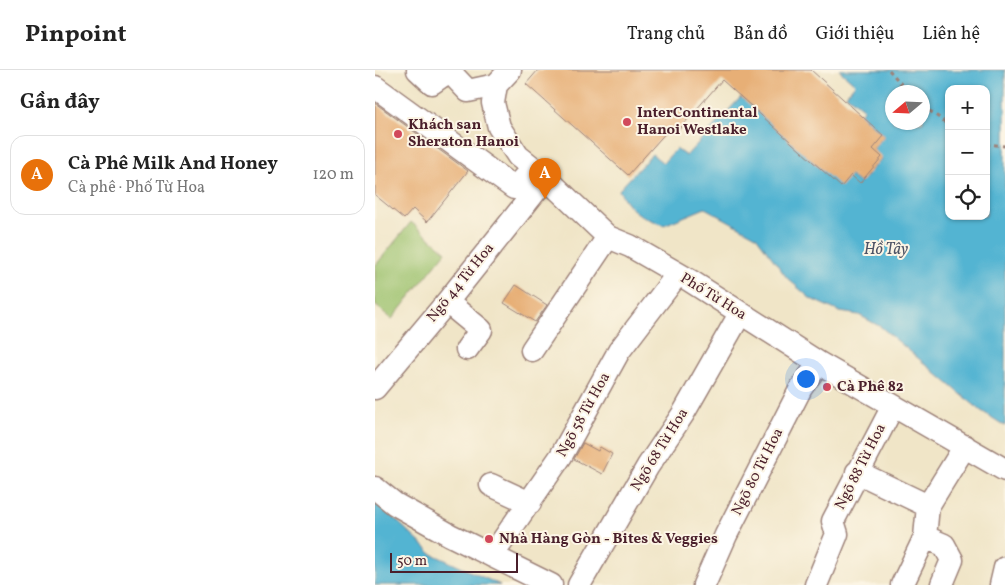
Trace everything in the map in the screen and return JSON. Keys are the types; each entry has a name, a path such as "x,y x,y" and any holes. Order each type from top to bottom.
{"street":[{"path":"418,70 432,83 449,71 468,91 500,76"},
{"name":"Phố Từ Hoa","path":"500,76 493,103 499,128 519,156 540,173 608,237 630,246 782,338 819,363 1005,470"},
{"path":"375,87 514,188 540,173"},
{"name":"Ngõ 44 Từ Hoa","path":"375,388 447,302 540,173"},
{"path":"532,350 608,237"},
{"name":"Ngõ 58 Từ Hoa","path":"492,556 561,456 619,350 677,275"},
{"path":"447,302 481,330 467,349"},
{"name":"Ngõ 68 Từ Hoa","path":"579,585 648,466 683,414 740,314"},
{"name":"Ngõ 80 Từ Hoa","path":"704,585 726,535 801,388 819,363"},
{"name":"Ngõ 88 Từ Hoa","path":"816,585 837,534 833,520 893,406"},
{"path":"902,585 925,537 928,506 965,446"},
{"path":"857,472 928,506"},
{"path":"491,485 530,502"},
{"path":"375,488 395,504 551,585"},
{"path":"925,537 944,545 952,560 942,584"},
{"path":"1001,585 1005,568"}],"path":[{"path":"889,70 902,85"},
{"path":"930,111 945,122"},
{"path":"990,144 1005,146"}],"green space":[{"path":"411,222 446,252 392,319 375,305 375,266"}],"water":[{"name":"Hồ Tây","path":"839,70 1005,70 1005,426 980,410 881,327 859,315 840,312 811,299 787,278 756,236 705,208 664,225 637,213 623,198 619,190 652,154 663,163 676,149 686,156 741,97 860,183 882,158 873,149 884,136 860,114 864,109 846,95 855,84"},
{"path":"375,500 432,554 500,585 375,585"}],"building":[{"name":"InterContinental Hanoi Westlake","path":"538,70 811,70 884,136 873,149 882,157 860,183 851,175 841,187 722,80 675,134 669,129 628,175 526,84"},
{"name":"Khách sạn Sheraton Hanoi","path":"375,103 468,171 427,222 413,209 404,219 375,195"},
{"path":"516,285 547,305 535,322 504,303"},
{"path":"583,443 598,451 600,447 612,454 602,474 574,459"}],"place":[{"name":"InterContinental Hanoi Westlake","path":"627,122"},
{"name":"Khách sạn Sheraton Hanoi","path":"398,134"},
{"name":"Cà Phê Milk And Honey","path":"545,199"},
{"name":"Cà Phê 82","path":"827,387"},
{"name":"Nhà Hàng Gòn - Bites & Veggies","path":"489,539"}]}
